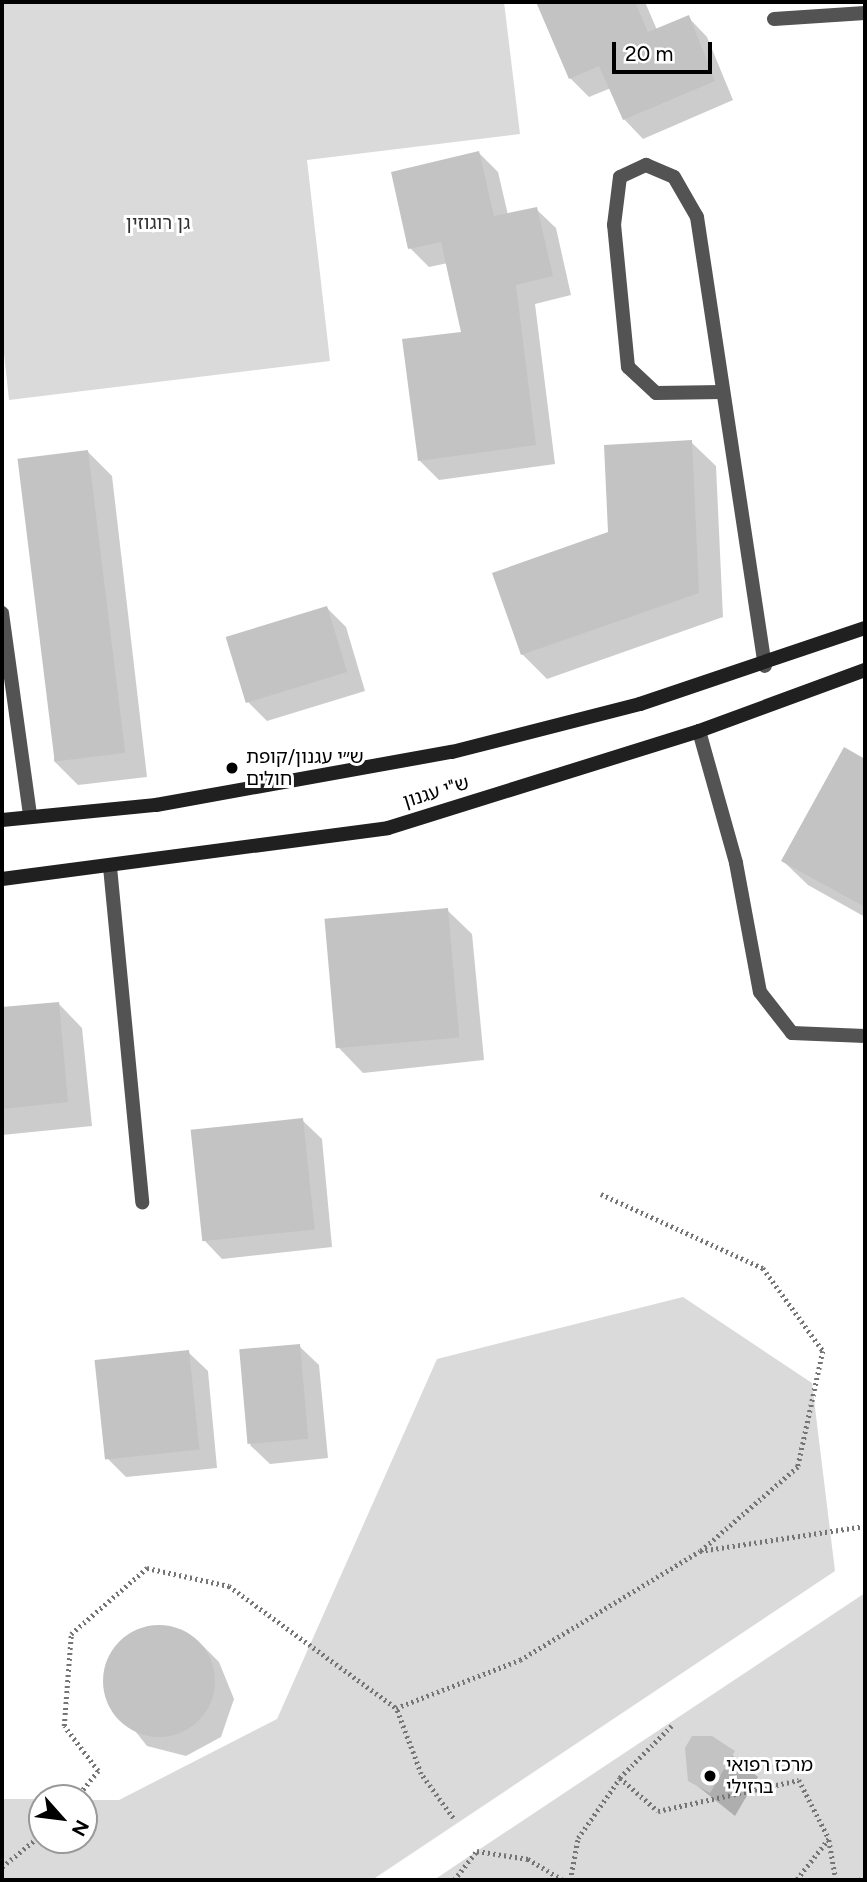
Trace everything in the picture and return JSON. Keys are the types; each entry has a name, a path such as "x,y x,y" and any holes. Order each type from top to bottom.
{"street":[{"path":"774,19 865,13"},
{"path":"722,392 656,393 628,367 614,225 620,177 646,165 674,177 697,217 765,666"},
{"path":"2,613 30,817"},
{"name":"ש\"י עגנון","path":"2,820 156,805 452,752 765,666 865,628"},
{"name":"ש\"י עגנון","path":"2,879 110,867 387,828 699,732 865,670"},
{"path":"699,732 736,863 760,992 792,1033 865,1036"},
{"path":"110,867 142,1202"}],"path":[{"path":"396,1707 520,1660 701,1552 798,1467 823,1351 763,1268 601,1194"},
{"path":"701,1552 865,1526"},
{"path":"87,1784 98,1771 64,1726 71,1633 147,1568 229,1586 396,1707 421,1774 453,1818"},
{"path":"570,1880 578,1838 620,1778 672,1726"},
{"path":"620,1778 658,1811 799,1780 829,1839 836,1880"},
{"path":"797,1880 829,1839"},
{"path":"2,1867 28,1846"},
{"path":"454,1880 477,1851 528,1859 563,1880"},
{"path":"860,1880 865,1876"}],"green space":[{"name":"גן רוגוזין","path":"2,2 504,2 520,134 307,160 330,361 9,400 2,335"},
{"path":"683,1297 812,1383 835,1571 372,1880 2,1880 2,1799 28,1799 28,1854 98,1854 98,1800 119,1800 277,1719 437,1359"},
{"name":"מרכז רפואי ברזילי","path":"865,1593 865,1880 434,1880 477,1851"}],"building":[{"path":"536,2 635,2 648,32 689,15 715,81 623,120 599,66 569,79"},
{"path":"479,151 494,216 537,207 553,276 516,285 536,445 418,461 402,339 461,332 441,242 408,249 391,172"},
{"path":"692,440 699,593 521,655 492,573 608,532 604,445"},
{"path":"88,450 125,753 55,761 18,459"},
{"path":"327,606 347,672 246,703 226,637"},
{"path":"844,747 865,759 865,907 781,861"},
{"path":"448,908 459,1038 336,1048 324,919"},
{"path":"59,1002 68,1102 2,1109 2,1007"},
{"path":"303,1118 315,1229 202,1241 191,1130"},
{"path":"300,1344 308,1439 248,1444 239,1349"},
{"path":"189,1350 199,1449 105,1459 95,1360"},
{"path":"159,1625 181,1629 199,1641 211,1659 215,1681 211,1703 199,1721 181,1733 159,1737 137,1733 119,1721 107,1703 103,1681 107,1659 119,1641 137,1629"},
{"path":"692,1736 712,1736 735,1751 710,1793 688,1781 685,1748"}],"place":[{"name":"ש״י עגנון/קופת חולים","path":"232,768"},
{"name":"מרכז רפואי ברזילי","path":"710,1776"}]}
